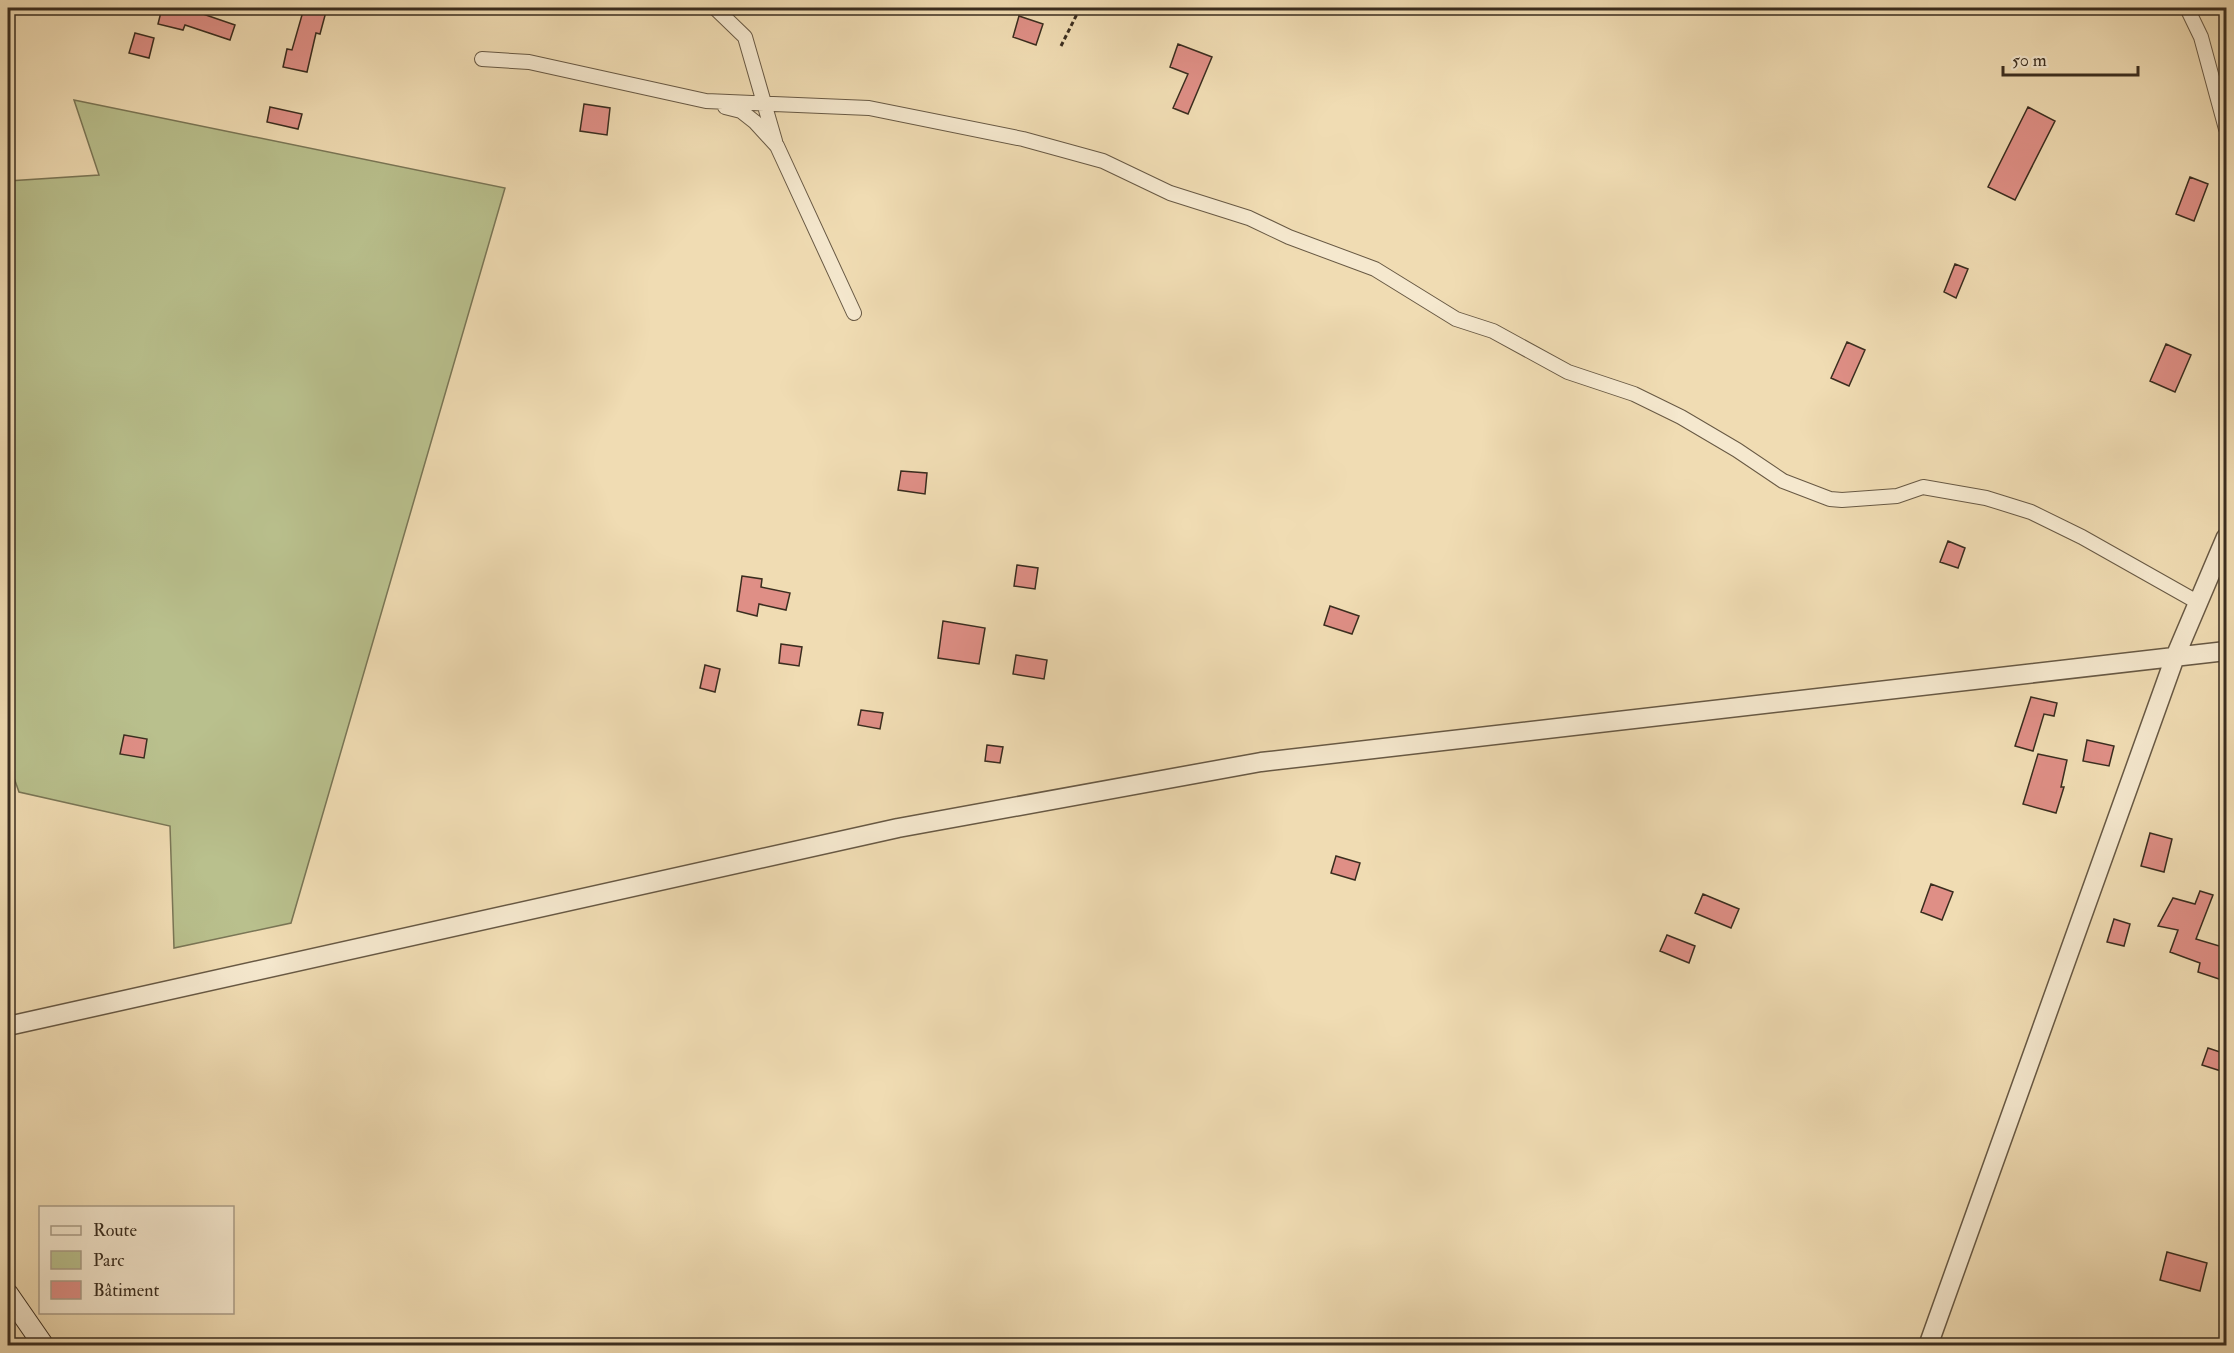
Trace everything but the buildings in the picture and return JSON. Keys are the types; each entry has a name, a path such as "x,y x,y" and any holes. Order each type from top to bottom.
{"main road":[{"path":"8,1294 44,1346"}],"street":[{"path":"715,8 745,37 777,146 854,313"},
{"path":"2187,8 2201,37 2226,129"},
{"path":"482,59 529,62 706,101 741,111 777,146"},
{"path":"706,101 869,108 1023,139 1103,161 1170,193 1249,218 1289,237 1375,269 1456,319 1493,331 1568,372 1634,394 1681,417 1737,450 1783,482 1836,500 1897,496 1923,487 1986,498 2031,512 2082,537 2199,603"},
{"path":"1928,1346 2175,657 2226,537"},
{"path":"8,1026 887,830 1261,762 2226,651"}],"path":[{"path":"1061,46 1080,8"}],"green space":[{"path":"74,100 505,188 291,923 174,948 170,826 19,792 8,761 8,181 99,175"}]}
